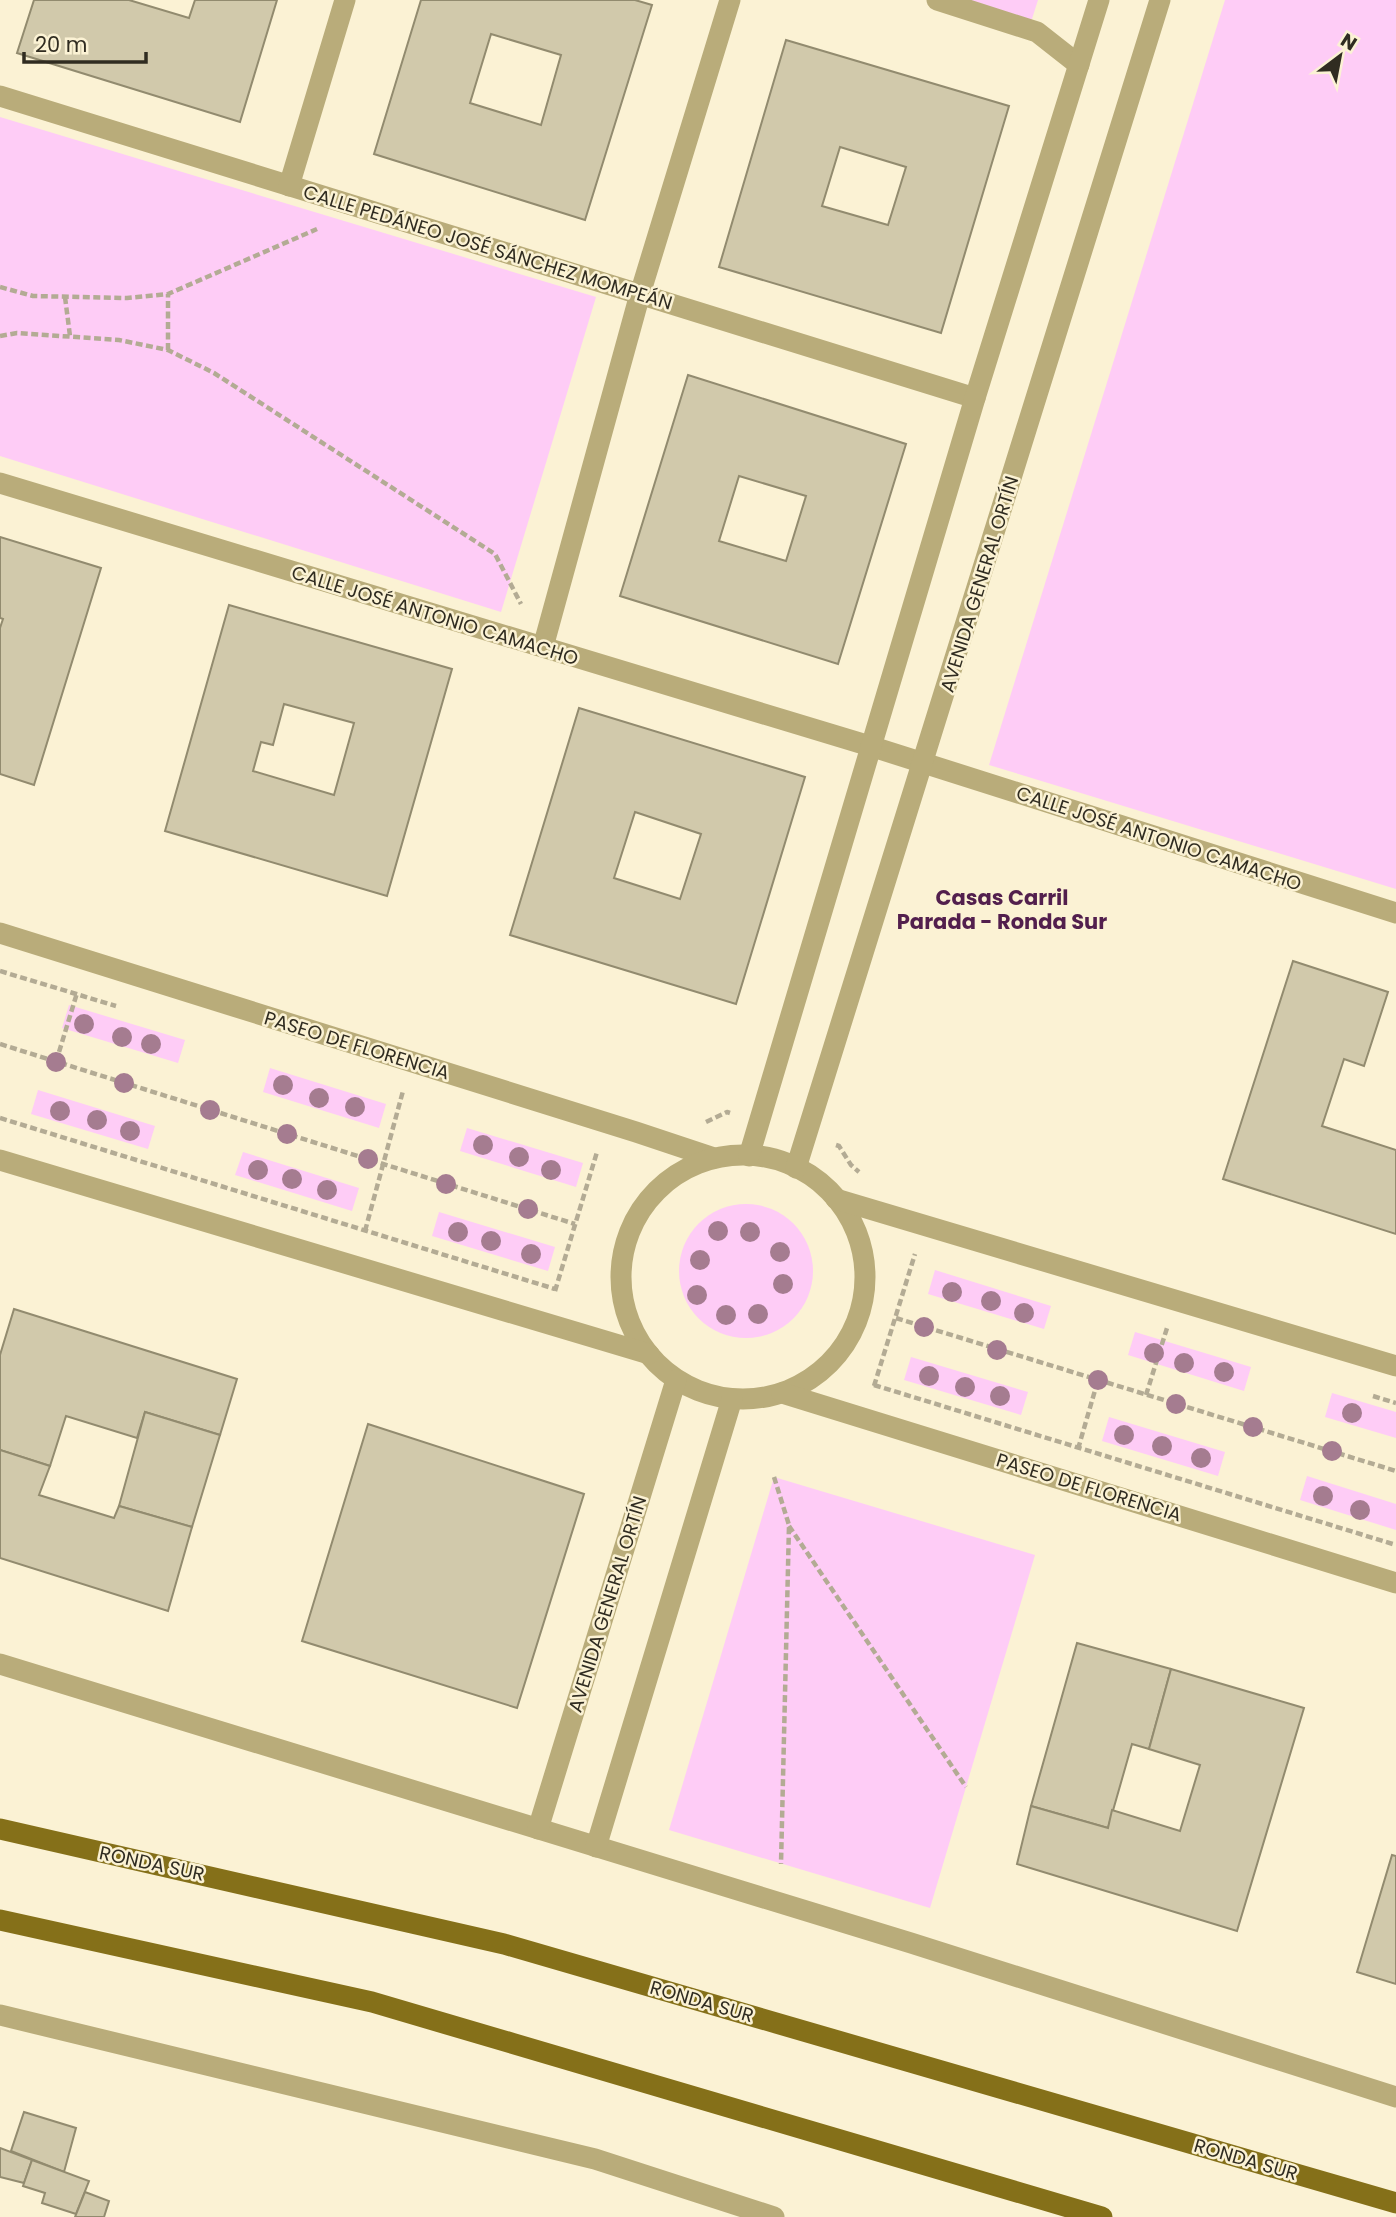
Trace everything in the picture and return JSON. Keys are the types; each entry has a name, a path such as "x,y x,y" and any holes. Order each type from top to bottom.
{"main road":[{"name":"RONDA SUR","path":"0,1829 504,1944 1396,2203"},
{"path":"0,1920 372,2002 1102,2217"}],"street":[{"path":"289,186 345,0"},
{"path":"543,647 640,294 730,0"},
{"path":"937,0 1037,32 1079,65"},
{"path":"749,1156 975,398 1099,0"},
{"name":"AVENIDA GENERAL ORTÍN","path":"796,1168 1160,0"},
{"name":"CALLE PEDÁNEO JOSÉ SÁNCHEZ MOMPEÁN","path":"0,96 975,398"},
{"name":"CALLE JOSÉ ANTONIO CAMACHO","path":"0,483 923,763 1396,913"},
{"name":"PASEO DE FLORENCIA","path":"0,933 714,1158"},
{"path":"749,1156 765,1157 796,1168 811,1176 836,1199 851,1221 860,1245 865,1271 860,1310 844,1345 827,1366 807,1381 782,1393 733,1399 703,1392 676,1380 649,1354 634,1332 624,1306 621,1279 623,1252 632,1226 646,1202 665,1183 688,1168 714,1158 749,1156"},
{"path":"0,1160 649,1354"},
{"path":"836,1199 1396,1366"},
{"name":"AVENIDA GENERAL ORTÍN","path":"538,1829 676,1380"},
{"name":"PASEO DE FLORENCIA","path":"782,1393 1396,1583"},
{"path":"596,1847 733,1399"},
{"path":"0,1664 911,1943 1396,2097"},
{"path":"0,2015 595,2159 774,2217"}],"path":[{"path":"0,287 33,296 127,298 168,294 363,209"},
{"path":"168,294 168,350"},
{"path":"65,297 70,337"},
{"path":"0,336 17,333 119,340 168,350 214,373 495,555 543,647"},
{"path":"56,1062 79,985"},
{"path":"0,1044 575,1224"},
{"path":"365,1231 405,1085"},
{"path":"0,1118 555,1289"},
{"path":"558,1302 555,1289 597,1152 608,1146"},
{"path":"872,1394 916,1256 912,1243"},
{"path":"896,1318 1396,1471"},
{"path":"1146,1395 1168,1321"},
{"path":"1076,1457 1098,1380"},
{"path":"874,1385 1396,1545"},
{"path":"774,1477 789,1525 966,1787"},
{"path":"781,1864 789,1525"}],"shaded area":[{"path":"952,0 1038,0 1031,22"},
{"path":"1225,0 1396,0 1396,889 989,765"},
{"path":"0,117 596,297 501,612 0,456"},
{"path":"69,1005 185,1040 178,1063 62,1028"},
{"path":"270,1068 386,1104 379,1128 263,1092"},
{"path":"38,1090 155,1126 148,1149 31,1114"},
{"path":"467,1128 583,1163 576,1187 460,1151"},
{"path":"243,1152 359,1188 352,1211 235,1175"},
{"path":"746,1204 772,1209 794,1223 808,1245 813,1271 808,1297 794,1319 772,1333 746,1338 720,1333 698,1319 684,1297 679,1271 684,1245 698,1223 720,1209"},
{"path":"439,1212 555,1247 548,1271 432,1236"},
{"path":"935,1270 1051,1306 1044,1329 928,1294"},
{"path":"1135,1332 1251,1367 1244,1391 1128,1355"},
{"path":"911,1357 1028,1392 1021,1415 904,1380"},
{"path":"1332,1393 1396,1412 1396,1438 1325,1417"},
{"path":"1109,1417 1225,1452 1218,1476 1102,1441"},
{"path":"1307,1476 1396,1504 1396,1530 1300,1500"},
{"path":"774,1477 1035,1555 930,1908 669,1830"}],"building":[{"path":"34,0 129,0 189,18 195,0 277,0 240,122 17,53"},
{"path":"421,0 635,0 652,5 585,220 374,154","holes":["491,34 561,55 541,125 470,103"]},
{"path":"786,40 1009,106 941,333 719,267","holes":["840,147 906,167 888,225 822,206"]},
{"path":"688,375 906,444 838,664 620,596","holes":["739,476 806,496 786,561 719,541"]},
{"path":"0,537 101,568 34,785 0,774 0,628 3,619 0,618"},
{"path":"229,605 452,669 387,896 165,831","holes":["284,704 354,723 334,795 253,771 261,742 273,745"]},
{"path":"579,708 805,777 736,1004 510,935","holes":["635,812 701,834 680,899 614,878"]},
{"path":"1293,961 1388,992 1364,1066 1344,1059 1322,1126 1396,1150 1396,1234 1223,1179"},
{"path":"14,1309 237,1379 220,1435 145,1412 137,1438 66,1416 50,1466 0,1450 0,1355"},
{"path":"145,1412 220,1435 192,1527 119,1506"},
{"path":"368,1424 584,1494 517,1708 302,1641"},
{"path":"0,1450 50,1466 39,1495 114,1518 119,1506 192,1527 168,1611 0,1558"},
{"path":"1077,1643 1171,1669 1149,1749 1132,1744 1108,1828 1031,1806"},
{"path":"1171,1669 1304,1708 1237,1931 1017,1864 1031,1806 1108,1828 1112,1810 1180,1831 1200,1765 1149,1749"},
{"path":"1392,1855 1396,1856 1396,1984 1357,1972"},
{"path":"24,2112 76,2128 64,2172 11,2151"},
{"path":"0,2148 32,2160 24,2183 0,2177"},
{"path":"32,2160 89,2181 76,2214 42,2203 45,2193 23,2186"},
{"path":"85,2192 109,2201 104,2217 75,2217"}],"district":[{"name":"Casas Carril Parada - Ronda Sur","path":"1002,910"}]}
